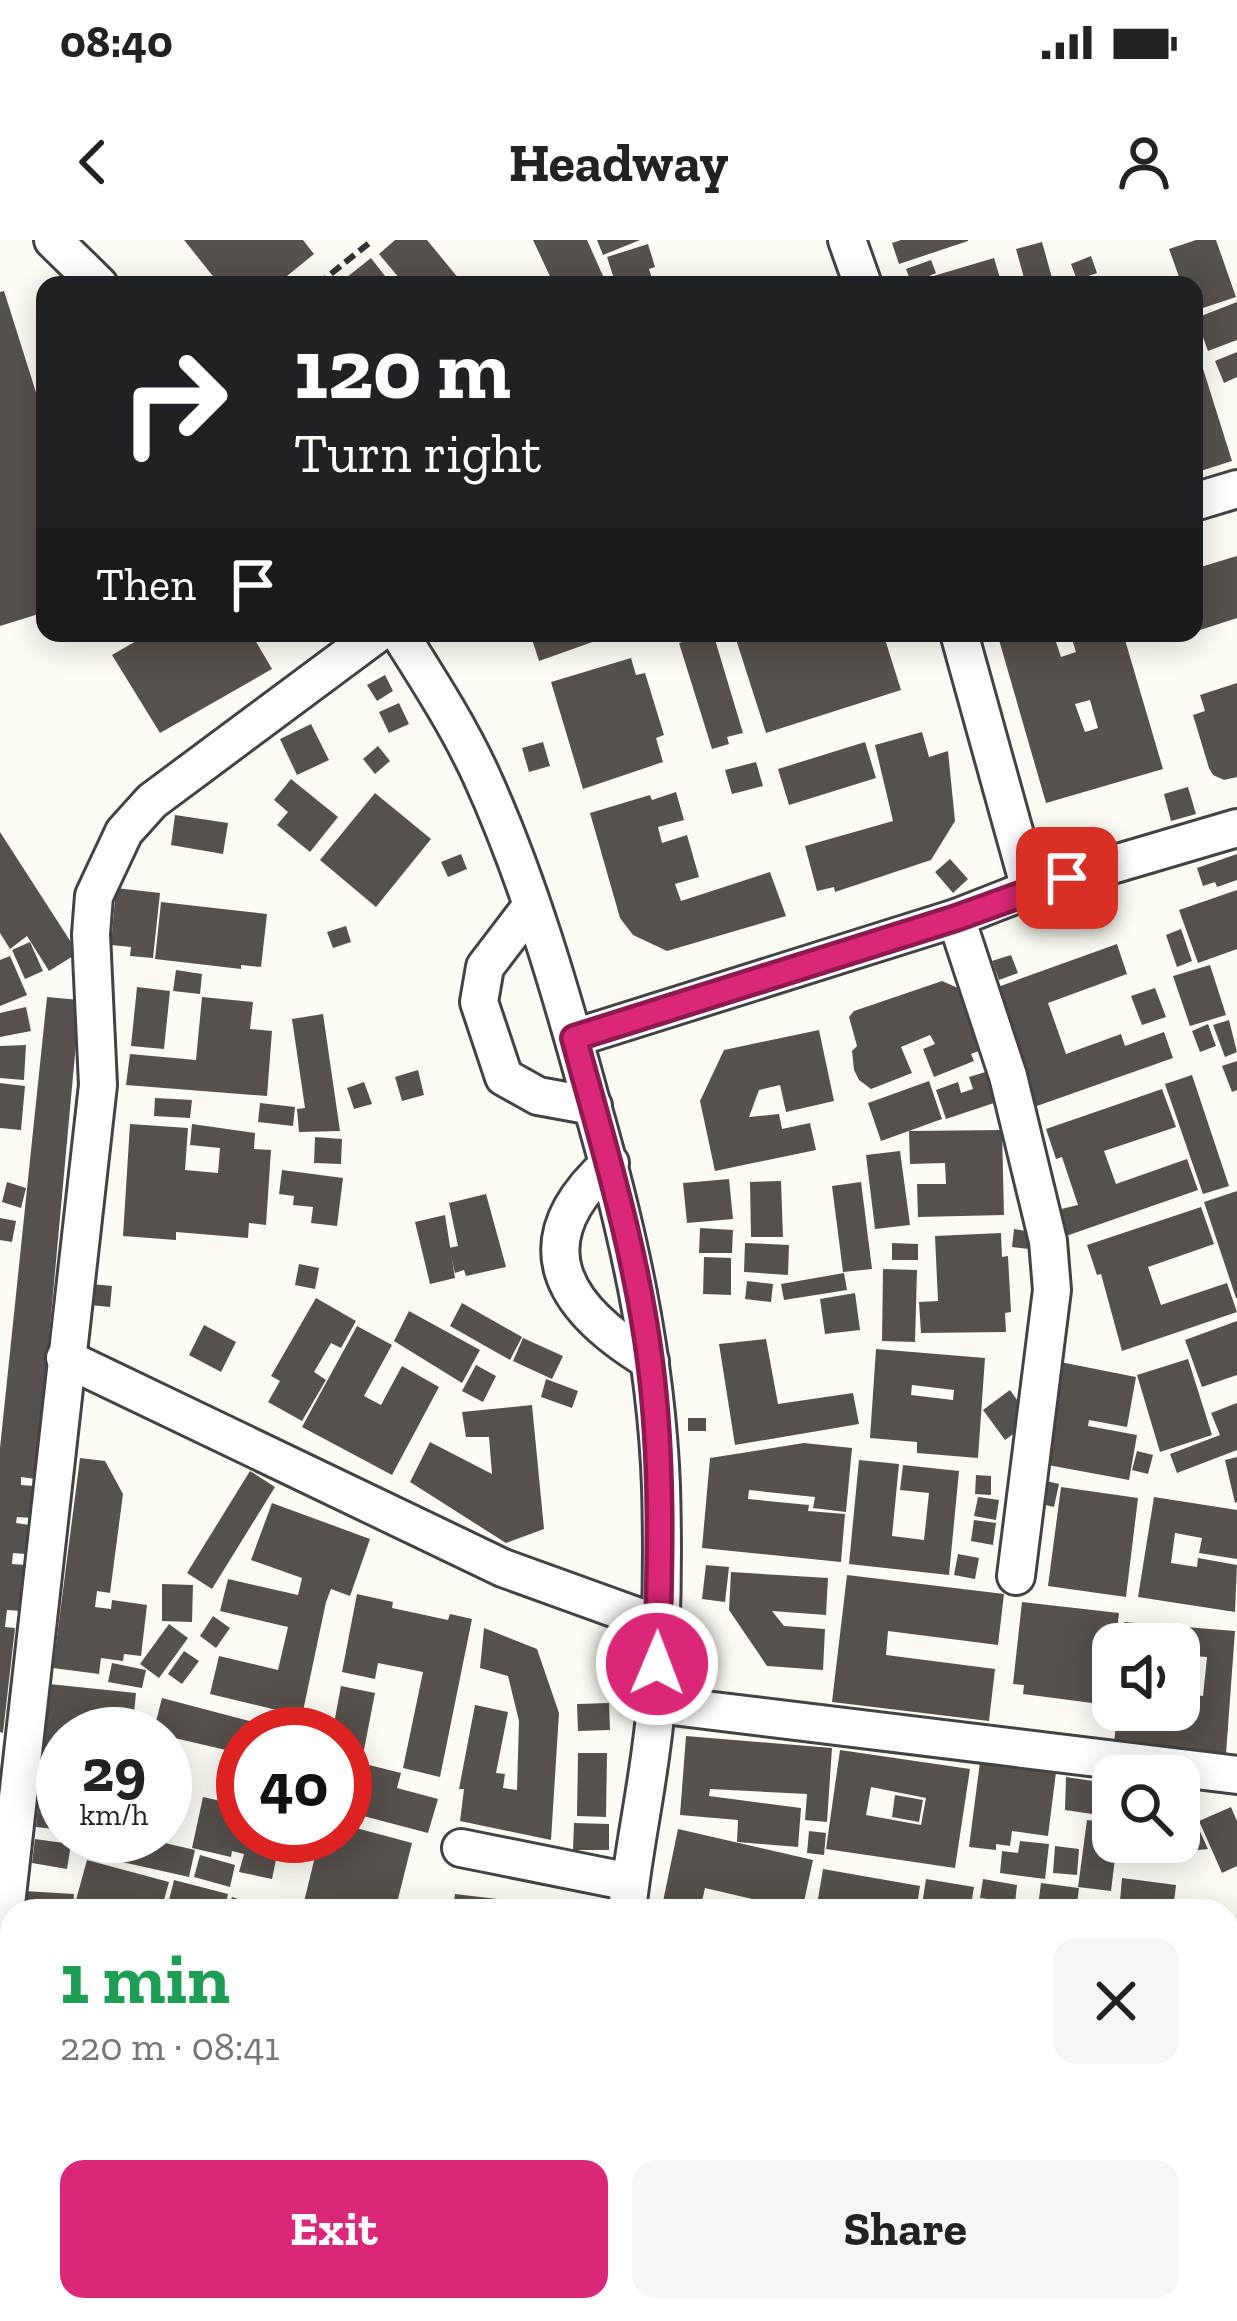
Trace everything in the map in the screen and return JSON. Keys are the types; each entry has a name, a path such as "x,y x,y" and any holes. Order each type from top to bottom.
{"street":[{"path":"53,240 90,276"},
{"path":"847,240 860,276"},
{"path":"1203,499 1237,489"},
{"path":"6,1899 98,1085 91,934 94,896 124,832 152,801 366,642"},
{"path":"405,642 481,774 574,1038 610,1162 650,1361 661,1486 656,1704 629,1896 461,1848"},
{"path":"961,642 1030,890"},
{"path":"574,1038 1237,828"},
{"path":"530,908 485,967 479,1001 504,1076 538,1096 592,1106"},
{"path":"956,918 1008,1076 1050,1257 1052,1290 1016,1576"},
{"path":"610,1162 583,1187 568,1211 559,1244 567,1281 584,1312 610,1336 650,1361"},
{"path":"65,1358 503,1568 658,1624"},
{"path":"656,1704 1237,1775"}],"path":[{"path":"328,276 373,240"}],"building":[{"path":"184,240 303,240 314,254 287,276 213,276"},
{"path":"395,240 427,240 457,276 397,276 379,254"},
{"path":"533,240 587,240 603,276 550,276"},
{"path":"597,240 640,240 603,255"},
{"path":"1196,240 1216,240 1236,297 1203,308 1203,276 1179,276 1169,249"},
{"path":"968,241 899,264 892,243"},
{"path":"1042,242 1051,276 1024,276 1016,249"},
{"path":"648,244 655,267 649,269 651,276 613,276 607,257"},
{"path":"1091,256 1097,273 1076,276 1071,264"},
{"path":"371,258 385,276 348,276"},
{"path":"994,258 999,276 933,276"},
{"path":"931,260 936,273 909,276 906,269"},
{"path":"4,291 36,392 36,615 0,626 0,292"},
{"path":"1237,302 1237,340 1208,351 1203,315"},
{"path":"1237,352 1237,377 1224,383 1215,361"},
{"path":"1203,369 1232,461 1203,470"},
{"path":"1237,556 1237,618 1203,629 1203,566"},
{"path":"134,642 256,642 272,669 160,733 112,655"},
{"path":"533,642 592,642 539,661"},
{"path":"716,642 743,733 727,737 729,744 712,749 679,643"},
{"path":"737,642 886,642 901,690 766,733"},
{"path":"1000,642 1056,642 1061,657 1076,652 1073,642 1126,642 1163,769 1046,803","holes":["1090,700 1098,728 1085,732 1075,704"]},
{"path":"631,658 636,675 645,673 664,735 656,738 663,762 583,789 551,682"},
{"path":"385,675 393,691 377,701 367,685"},
{"path":"1237,683 1237,777 1224,780 1209,768 1193,715 1205,711 1200,695"},
{"path":"399,703 409,724 389,733 379,712"},
{"path":"311,724 329,760 297,775 280,739"},
{"path":"922,732 929,757 948,751 955,821 931,860 835,892 834,887 817,891 805,846 893,821 875,745"},
{"path":"543,742 550,766 529,772 522,748"},
{"path":"865,742 876,778 789,805 778,769"},
{"path":"378,746 390,761 375,774 363,759"},
{"path":"756,762 763,786 732,794 725,770"},
{"path":"291,779 338,817 310,852 277,825 288,812 274,800"},
{"path":"1188,787 1196,814 1171,821 1164,794"},
{"path":"676,792 684,820 658,827 662,843 687,835 699,877 675,884 681,901 770,872 786,916 667,951 633,935 620,918 590,813"},
{"path":"375,793 431,839 376,907 320,860"},
{"path":"175,815 228,823 223,854 171,845"},
{"path":"0,832 78,953 49,971 27,936 10,949 0,933"},
{"path":"461,854 467,869 448,877 441,862"},
{"path":"1237,854 1237,880 1203,886 1197,868"},
{"path":"950,859 968,879 953,893 935,872"},
{"path":"116,888 160,893 153,958 130,956 131,947 111,945"},
{"path":"1237,890 1237,949 1198,963 1179,910"},
{"path":"161,902 267,914 261,967 155,959"},
{"path":"346,926 351,942 333,948 327,932"},
{"path":"1181,929 1192,961 1177,967 1166,935"},
{"path":"30,942 43,971 25,979 12,950"},
{"path":"1117,944 1127,974 1048,1003 1066,1054 1121,1034 1125,1046 1164,1032 1173,1058 1034,1107 992,989"},
{"path":"1011,955 1018,973 999,980 992,961"},
{"path":"10,956 27,995 0,1006 0,960"},
{"path":"1210,965 1226,1015 1190,1026 1173,976"},
{"path":"176,970 202,974 200,994 173,991"},
{"path":"942,981 963,995 984,1049 971,1054 974,1061 934,1077 923,1049 935,1044 930,1035 901,1047 912,1073 871,1089 854,1070 852,1051 857,1046 849,1017 854,1011"},
{"path":"137,987 170,991 164,1049 131,1046"},
{"path":"1155,988 1166,1017 1142,1025 1131,996"},
{"path":"47,997 80,1000 36,1479 21,1477 21,1485 35,1486 31,1518 17,1517 16,1523 29,1525 26,1554 13,1553 12,1564 26,1565 21,1611 7,1610 5,1627 15,1628 3,1733 0,1448"},
{"path":"202,997 253,1002 250,1029 272,1031 267,1096 126,1085 130,1054 196,1060"},
{"path":"26,1007 31,1031 0,1037 0,1013"},
{"path":"323,1014 340,1131 299,1132 297,1109 305,1108 292,1019"},
{"path":"1229,1020 1237,1052 1225,1057 1213,1025"},
{"path":"1208,1024 1216,1046 1200,1052 1192,1031"},
{"path":"819,1030 834,1101 786,1112 780,1085 759,1090 749,1117 779,1114 782,1129 810,1123 816,1150 715,1171 700,1101 724,1050"},
{"path":"26,1045 24,1080 0,1078 0,1046"},
{"path":"1237,1061 1237,1090 1232,1092 1222,1066"},
{"path":"418,1070 424,1095 402,1101 395,1077"},
{"path":"992,1070 1003,1100 946,1119 936,1090 958,1082 961,1093 973,1089 969,1077"},
{"path":"1192,1075 1229,1186 1203,1194 1165,1084"},
{"path":"929,1081 942,1119 881,1141 868,1103"},
{"path":"364,1082 372,1104 354,1109 347,1088"},
{"path":"0,1083 25,1086 21,1130 0,1128"},
{"path":"1162,1089 1176,1127 1104,1151 1116,1184 1187,1159 1198,1190 1066,1236 1057,1210 1078,1205 1062,1157 1056,1159 1046,1129"},
{"path":"155,1098 192,1100 190,1118 154,1116"},
{"path":"260,1103 295,1107 293,1126 258,1122"},
{"path":"130,1124 188,1128 185,1170 218,1173 220,1148 190,1145 192,1124 255,1133 254,1149 271,1150 266,1225 249,1223 248,1238 176,1232 176,1240 123,1236"},
{"path":"1002,1130 1004,1215 918,1217 917,1184 946,1184 945,1163 910,1164 909,1131"},
{"path":"315,1137 342,1139 341,1164 314,1163"},
{"path":"900,1151 910,1225 875,1229 866,1155"},
{"path":"282,1170 343,1178 337,1226 311,1223 313,1207 293,1205 294,1196 279,1194"},
{"path":"729,1179 733,1219 687,1223 683,1183"},
{"path":"781,1181 783,1237 751,1237 750,1182"},
{"path":"7,1182 26,1188 21,1208 2,1202"},
{"path":"861,1182 872,1269 843,1272 832,1186"},
{"path":"1237,1191 1237,1298 1236,1298 1204,1202"},
{"path":"486,1194 506,1267 466,1276 464,1270 455,1273 449,1248 458,1246 449,1203"},
{"path":"1201,1207 1214,1244 1148,1267 1161,1305 1227,1283 1237,1312 1122,1351 1101,1274 1097,1275 1087,1245"},
{"path":"445,1215 455,1278 430,1284 415,1222"},
{"path":"0,1218 16,1221 12,1242 0,1240"},
{"path":"700,1228 733,1230 732,1253 699,1253"},
{"path":"1014,1229 1032,1232 1029,1249 1012,1247"},
{"path":"1001,1233 1002,1257 1008,1256 1011,1312 1005,1313 1006,1332 921,1333 919,1302 938,1301 935,1236"},
{"path":"745,1243 789,1245 788,1275 744,1272"},
{"path":"892,1243 918,1244 918,1260 892,1260"},
{"path":"704,1257 731,1258 731,1295 703,1294"},
{"path":"299,1264 319,1268 315,1289 295,1285"},
{"path":"883,1269 917,1270 915,1342 882,1341"},
{"path":"844,1273 847,1290 784,1300 781,1284"},
{"path":"747,1281 773,1284 771,1302 745,1299"},
{"path":"92,1284 112,1286 110,1307 90,1305"},
{"path":"855,1293 860,1330 825,1334 820,1299"},
{"path":"316,1298 356,1321 341,1348 331,1343 314,1372 326,1380 302,1421 268,1402 280,1381 271,1376"},
{"path":"462,1303 522,1337 510,1360 450,1326"},
{"path":"409,1311 480,1350 462,1383 394,1341"},
{"path":"1237,1321 1237,1375 1202,1387 1185,1340"},
{"path":"204,1325 236,1342 221,1372 189,1355"},
{"path":"357,1326 392,1345 364,1396 381,1405 402,1366 439,1387 392,1475 302,1427"},
{"path":"523,1338 563,1356 552,1379 513,1361"},
{"path":"766,1339 778,1404 853,1393 859,1424 735,1445 719,1344"},
{"path":"876,1349 985,1358 978,1458 917,1453 917,1442 870,1438","holes":["912,1385 954,1390 953,1400 911,1395"]},
{"path":"1188,1359 1212,1435 1160,1452 1137,1375"},
{"path":"1055,1361 1136,1377 1127,1427 1089,1420 1088,1426 1137,1435 1129,1480 1037,1463"},
{"path":"476,1365 496,1376 483,1402 462,1391"},
{"path":"546,1379 578,1391 572,1408 541,1397"},
{"path":"1010,1390 1032,1421 1005,1440 983,1410"},
{"path":"1237,1403 1237,1450 1177,1473 1170,1454 1220,1435 1211,1413"},
{"path":"532,1405 544,1529 506,1543 410,1482 430,1442 492,1474 489,1437 466,1437 462,1412"},
{"path":"688,1418 706,1418 706,1431 688,1431"},
{"path":"804,1443 852,1448 846,1512 813,1508 815,1497 749,1490 748,1499 845,1514 841,1562 702,1548 710,1458"},
{"path":"1137,1451 1153,1455 1148,1474 1132,1470"},
{"path":"1237,1457 1237,1502 1235,1503 1225,1460"},
{"path":"80,1458 105,1461 123,1494 110,1593 97,1591 95,1607 111,1609 112,1600 147,1605 141,1656 124,1654 123,1661 101,1658 99,1674 53,1668"},
{"path":"859,1460 899,1464 892,1536 924,1540 929,1493 900,1490 903,1465 959,1471 949,1575 849,1564"},
{"path":"250,1471 275,1487 212,1589 187,1573"},
{"path":"976,1475 991,1476 991,1495 975,1494"},
{"path":"1034,1478 1059,1484 1054,1507 1029,1501"},
{"path":"1061,1487 1138,1498 1126,1597 1048,1586"},
{"path":"978,1497 999,1500 996,1520 974,1516"},
{"path":"1154,1497 1237,1510 1237,1559 1199,1553 1202,1538 1175,1533 1171,1563 1197,1567 1198,1558 1237,1565 1235,1612 1138,1597"},
{"path":"272,1503 370,1539 350,1596 331,1589 304,1707 264,1707 210,1694 219,1656 278,1670 288,1627 220,1611 228,1579 298,1595 302,1578 251,1560"},
{"path":"974,1520 996,1523 993,1545 971,1541"},
{"path":"958,1554 979,1558 975,1579 954,1575"},
{"path":"706,1565 729,1567 725,1602 702,1599"},
{"path":"731,1572 828,1578 826,1615 772,1611 784,1626 825,1629 823,1670 767,1666 729,1610"},
{"path":"847,1575 1004,1594 998,1645 888,1631 886,1655 995,1669 989,1721 832,1702"},
{"path":"162,1584 193,1585 192,1622 162,1621"},
{"path":"357,1594 393,1602 392,1608 448,1620 450,1614 472,1619 440,1777 403,1768 423,1672 378,1663 375,1679 342,1672"},
{"path":"1022,1602 1119,1613 1118,1623 1092,1623 1092,1703 1023,1694 1024,1685 1013,1684"},
{"path":"213,1616 230,1628 216,1648 200,1636"},
{"path":"169,1624 188,1638 159,1678 140,1664"},
{"path":"484,1628 537,1649 559,1713 551,1840 460,1821 464,1789 459,1789 475,1705 508,1712 496,1773 505,1774 503,1788 517,1790 519,1721 508,1676 480,1668"},
{"path":"1200,1628 1235,1631 1226,1754 1114,1745 1115,1731 1200,1731 1207,1657 1200,1656"},
{"path":"184,1651 199,1661 182,1684 168,1674"},
{"path":"112,1663 146,1670 142,1688 108,1682"},
{"path":"49,1684 136,1693 135,1707 47,1707"},
{"path":"341,1686 375,1693 372,1708 337,1707"},
{"path":"162,1698 216,1712 216,1748 192,1742 192,1707 160,1707"},
{"path":"609,1703 610,1730 578,1731 577,1704"},
{"path":"686,1736 832,1748 827,1822 805,1820 807,1794 710,1789 709,1796 801,1808 798,1847 737,1842 738,1820 680,1815"},
{"path":"840,1750 970,1769 955,1868 826,1849","holes":["871,1787 926,1798 921,1825 866,1815"]},
{"path":"578,1753 607,1753 606,1817 577,1816"},
{"path":"980,1762 1056,1772 1048,1836 1012,1831 1010,1846 996,1844 996,1850 969,1847"},
{"path":"372,1766 401,1773 397,1788 438,1799 428,1833 372,1818"},
{"path":"1066,1777 1092,1781 1092,1814 1065,1810"},
{"path":"895,1795 923,1800 919,1822 892,1817"},
{"path":"203,1797 216,1800 216,1854 192,1848"},
{"path":"1231,1807 1237,1821 1237,1866 1222,1873 1200,1821"},
{"path":"1087,1820 1092,1821 1092,1863 1114,1863 1111,1891 1078,1887"},
{"path":"574,1823 609,1824 609,1850 573,1850"},
{"path":"678,1829 813,1860 805,1899 752,1899 705,1888 702,1899 663,1899"},
{"path":"809,1831 826,1833 824,1855 807,1853"},
{"path":"372,1832 412,1843 398,1899 305,1899 313,1863 372,1863"},
{"path":"35,1839 36,1863 68,1863 67,1869 32,1863"},
{"path":"1020,1841 1049,1844 1045,1879 1000,1873 1002,1851 1018,1853"},
{"path":"1055,1846 1079,1849 1077,1875 1053,1873"},
{"path":"192,1849 195,1850 189,1877 127,1863 192,1863"},
{"path":"200,1855 235,1865 230,1887 194,1877"},
{"path":"86,1863 98,1863 169,1882 164,1899 76,1899"},
{"path":"242,1863 275,1863 272,1879 239,1872"},
{"path":"823,1869 920,1886 918,1899 818,1899"},
{"path":"1122,1878 1176,1885 1174,1899 1120,1899"},
{"path":"926,1879 974,1887 972,1899 923,1899"},
{"path":"983,1879 1017,1885 1015,1899 980,1898"},
{"path":"174,1880 228,1894 227,1899 169,1899"},
{"path":"1041,1883 1079,1888 1078,1899 1039,1899"},
{"path":"24,1891 74,1894 74,1899 24,1899"},
{"path":"455,1894 497,1899 454,1899"}],"route":[{"path":"657,1664 661,1486 650,1361 610,1162 574,1038 956,918 1067,878"}]}
